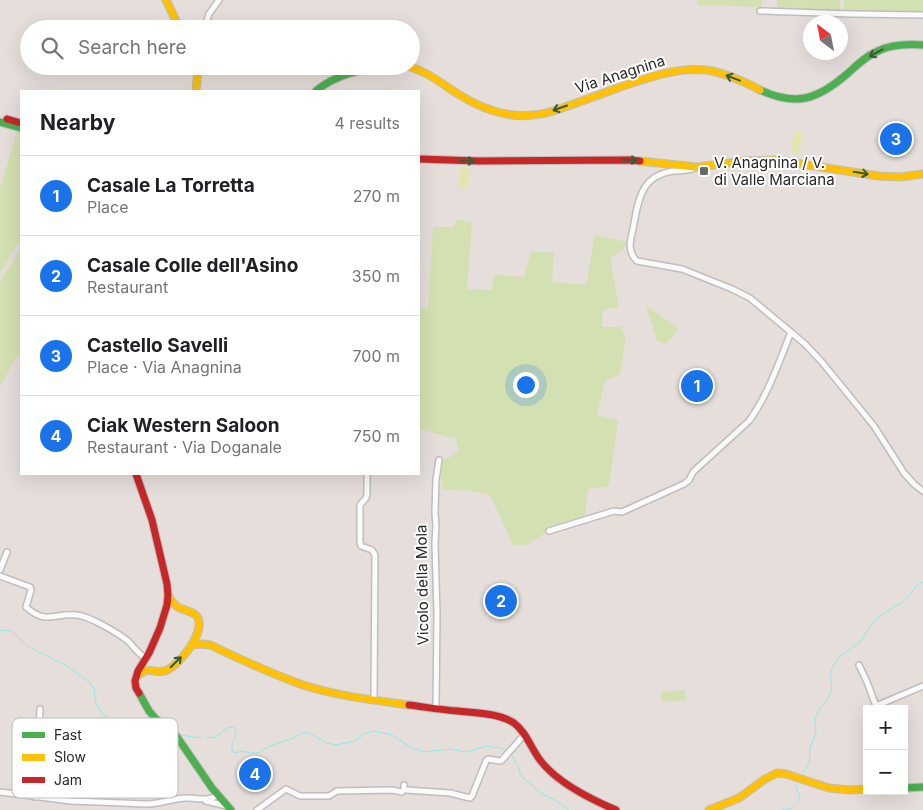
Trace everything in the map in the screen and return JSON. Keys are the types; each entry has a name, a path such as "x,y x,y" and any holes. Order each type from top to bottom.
{"main road":[{"path":"166,0 176,20"},
{"name":"Via Anagnina","path":"420,70 478,106 498,112 528,116 552,111 652,76 681,70 717,72 735,78 773,96 786,99 802,99 813,97 828,90 866,58 878,51 898,45 923,45"},
{"path":"196,90 197,75"},
{"path":"317,90 329,81 344,75"},
{"path":"0,117 20,123"},
{"path":"0,122 20,128"},
{"path":"420,159 492,162 629,160 696,166 780,160 878,176 900,177 923,174"},
{"path":"136,475 152,520 168,595 163,621 136,678 136,688 146,708 155,718"},
{"path":"168,595 173,605 180,610"},
{"path":"163,621 171,612 187,611 196,616 203,640 210,645 262,669 314,688 333,693 488,715 508,720 518,727 539,760 554,774 591,799 616,810"},
{"path":"136,678 145,670 163,671 172,667 192,645 199,630"},
{"path":"192,645 210,645"},
{"path":"147,656 151,668 155,670"},
{"path":"178,738 218,795 230,808"},
{"path":"709,810 739,798 764,779 777,773 786,774 829,788 863,789"},
{"path":"908,788 923,787"}],"street":[{"path":"207,20 219,0"},
{"path":"760,10 923,15"},
{"path":"696,166 691,170 672,171 659,175 644,187 639,198 630,242 630,251 633,258 638,261 682,269 750,298 805,344 821,361 874,426 904,473 923,491"},
{"path":"549,531 614,511 622,512 689,480 693,472 749,421 754,414 791,332"},
{"name":"Vicolo della Mola","path":"436,709 435,514 436,479 439,460"},
{"path":"367,475 367,494 360,505 360,542 361,546 372,550 374,555 374,699"},
{"path":"0,570 8,552"},
{"path":"0,576 30,587 31,590 26,607 41,617 49,618 76,614 83,616 97,622 127,641 140,655 147,656"},
{"path":"860,665 876,706 923,686"},
{"path":"40,710 40,718"},
{"path":"404,785 405,790 453,794 470,798 486,761 490,759 500,761 505,758 524,735"},
{"path":"427,785 427,792"},
{"path":"257,810 286,789 300,796 330,796 337,791 392,790 402,792"},
{"path":"0,798 12,794"},
{"path":"43,798 74,802 147,804 185,798 210,799 218,795"},
{"path":"198,799 230,808"}],"green space":[{"path":"697,0 762,0 762,7 697,5"},
{"path":"777,0 840,0 840,11 777,8"},
{"path":"844,0 923,0 923,13 844,10"},
{"path":"17,130 20,131 20,240 0,273 0,185"},
{"path":"794,131 803,132 799,154 790,152"},
{"path":"460,167 470,168 468,189 458,188"},
{"path":"457,219 472,223 467,289 492,290 494,275 524,277 531,251 554,253 552,282 586,285 595,235 627,242 622,250 610,259 619,307 603,310 602,327 621,327 626,338 620,374 605,381 597,415 618,420 609,486 588,489 585,515 548,527 547,532 527,545 513,545 490,495 471,491 443,489 439,469 441,461 454,455 459,450 456,439 420,429 420,309 428,309 433,227 453,227"},
{"path":"20,249 20,353 1,385 0,384 0,282"},
{"path":"646,305 679,329 666,344 657,341"},
{"path":"684,690 686,700 662,702 661,692"}],"waterway":[{"path":"803,772 809,763 810,748 816,732 815,718 831,692 831,672 835,663 839,657 858,644 876,619 903,602 923,582"},
{"path":"0,631 12,631 27,646 65,665 88,681 94,688 96,703 99,709 107,718"},
{"path":"206,738 216,737 227,728 233,727 236,733 232,745 233,752 258,753 302,733 309,733 327,743 336,745 355,741 364,734 373,731 392,735 410,747 425,752 449,749 466,752 487,746 508,751"},
{"path":"180,735 201,738"},
{"path":"511,754 524,779 541,793 569,810"},
{"path":"796,785 800,796 798,801"},
{"path":"782,810 794,806"}],"railway":[{"path":"0,277 20,244"}],"traffic: fast":[{"path":"760,90 785,98 806,98 816,95 836,83 866,58 878,51 900,45 923,45"},
{"path":"317,90 332,80 346,75"},
{"path":"0,122 20,128"},
{"path":"139,693 155,718"},
{"path":"178,738 212,788 231,810"},
{"path":"908,788 923,787"}],"traffic: slow":[{"path":"166,0 176,20"},
{"path":"420,71 480,106 502,113 526,116 550,112 643,79 685,70 696,69 720,73 760,90"},
{"path":"196,90 197,75"},
{"path":"640,161 696,167 746,161 776,160 878,176 900,177 923,174"},
{"path":"138,675 149,670 164,671 176,664 189,649 198,632 197,616 176,606 168,595"},
{"path":"192,645 210,645 279,676 316,689 409,705"},
{"path":"709,810 739,798 765,779 777,773 786,774 829,788 863,789"}],"traffic: jam":[{"path":"7,119 20,123"},
{"path":"420,159 640,161"},
{"path":"136,475 152,520 168,595 160,628 149,653 138,671 135,681 139,693"},
{"path":"409,705 487,714 501,717 514,723 522,731 540,760 555,776 585,795 616,810"}],"place":[{"name":"Castello Savelli","path":"896,139"},
{"name":"V. Anagnina / V. di Valle Marciana","path":"704,171"},
{"name":"Casale La Torretta","path":"697,386"},
{"name":"Casale Colle dell'Asino","path":"501,601"},
{"name":"Ciak Western Saloon","path":"255,774"}]}
